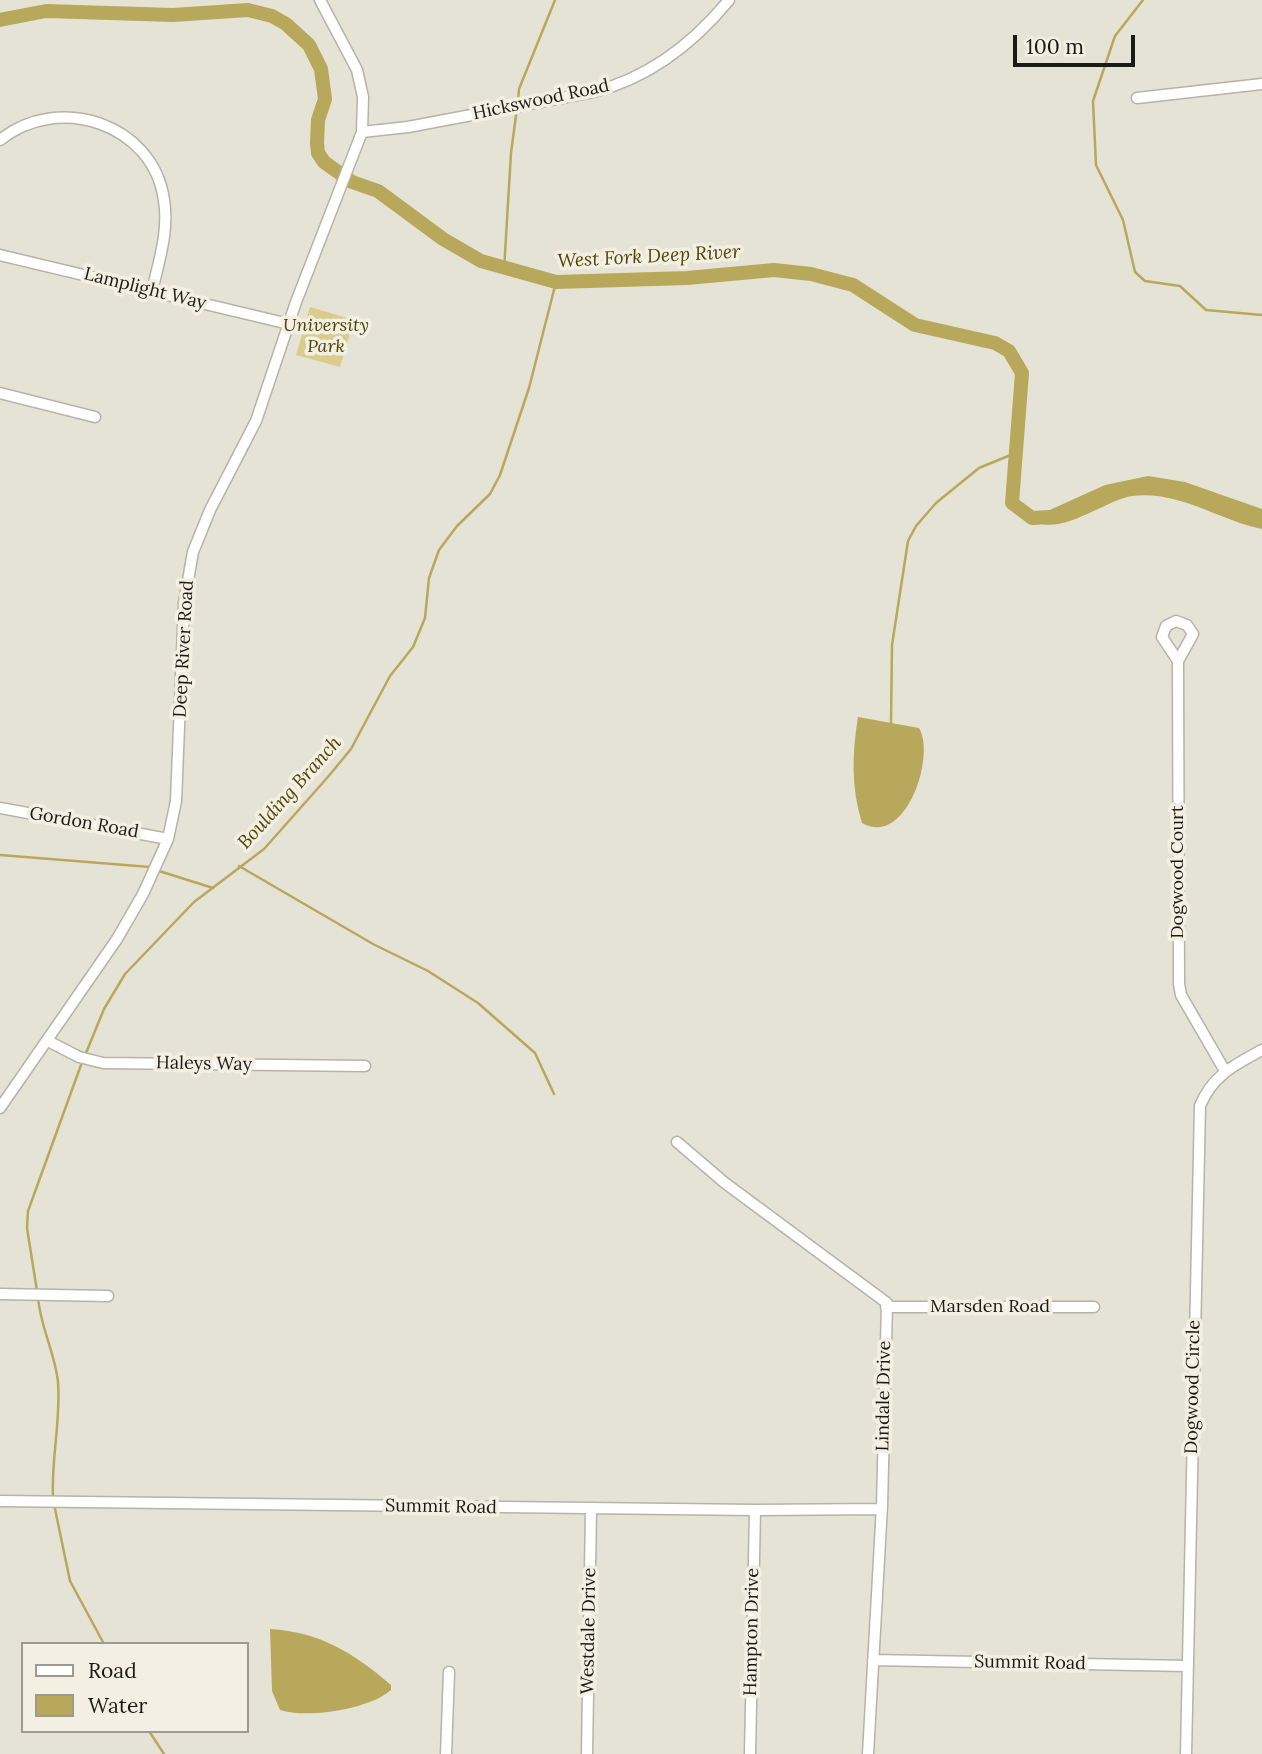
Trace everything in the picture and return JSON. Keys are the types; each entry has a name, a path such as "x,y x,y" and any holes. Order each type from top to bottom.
{"street":[{"name":"Deep River Road","path":"0,1108 117,939 153,875 168,839 176,801 184,603 193,552 210,510 256,421 289,324 362,132 363,97 357,70 320,0"},
{"name":"Hickswood Road","path":"362,132 408,127 593,92 623,83 678,52 729,0"},
{"path":"1137,98 1262,83"},
{"path":"0,141 11,132 38,121 81,117 100,123 138,147 155,170 165,201 165,234 152,291"},
{"name":"Lamplight Way","path":"0,255 289,324"},
{"path":"0,393 95,417"},
{"name":"Dogwood Court","path":"1178,661 1179,984 1181,995 1225,1071"},
{"name":"Gordon Road","path":"0,808 168,839"},
{"name":"Haleys Way","path":"48,1041 79,1057 103,1063 365,1066"},
{"name":"Dogwood Circle","path":"1186,1754 1200,1107 1207,1089 1225,1071 1262,1050"},
{"path":"677,1142 725,1183 887,1303 887,1307"},
{"path":"0,1294 108,1296"},
{"name":"Marsden Road","path":"887,1307 1094,1307"},
{"name":"Lindale Drive","path":"868,1754 881,1508 887,1307"},
{"name":"Summit Road","path":"0,1501 591,1509 881,1508"},
{"name":"Westdale Drive","path":"587,1754 591,1509"},
{"name":"Hampton Drive","path":"750,1754 755,1510"},
{"name":"Summit Road","path":"873,1660 1187,1666"},
{"path":"446,1754 449,1672"}],"green space":[{"name":"University Park","path":"310,307 354,320 340,367 296,355"}],"water":[{"path":"1148,476 1185,482 1262,509 1262,529 1182,501 1149,495 1121,499 1081,517 1053,525 1042,524 1032,518 1105,485"},
{"path":"858,717 919,728 923,741 920,777 913,795 904,811 892,823 878,827 862,823 856,797 854,757"},
{"path":"270,1629 305,1635 335,1646 364,1663 391,1685 391,1690 369,1702 338,1710 292,1713 280,1710 272,1691"}],"waterway":[{"path":"518,101 519,89 555,0"},
{"path":"1143,0 1115,36 1093,101 1096,165 1123,220 1135,272 1145,281 1180,286 1206,310 1262,315"},
{"name":"West Fork Deep River","path":"0,20 46,11 173,15 248,10 272,16 286,24 309,45 321,69 325,99 318,120 317,143 318,153 324,162 352,182 378,191 443,239 481,261 556,282 687,278 774,270 811,274 853,285 915,325 995,343 1009,351 1022,373 1012,503 1032,518 1050,517"},
{"path":"504,270 511,153 517,108"},
{"name":"Boulding Branch","path":"86,1053 104,1009 125,974 194,902 264,849 351,749 390,676 413,647 425,618 429,578 439,550 457,526 490,494 500,475 529,388 556,282"},
{"path":"891,724 892,645 908,541 916,526 936,503 979,468 1013,454"},
{"name":"Boulding Branch","path":"0,855 150,867"},
{"path":"239,866 373,944 428,971 478,1003 535,1053 554,1094"},
{"name":"Boulding Branch","path":"156,870 213,888"},
{"path":"37,1291 27,1228 28,1211 81,1065"},
{"path":"38,1297 58,1382 53,1497"},
{"path":"54,1504 70,1581 103,1642"},
{"path":"150,1733 164,1754"}]}
